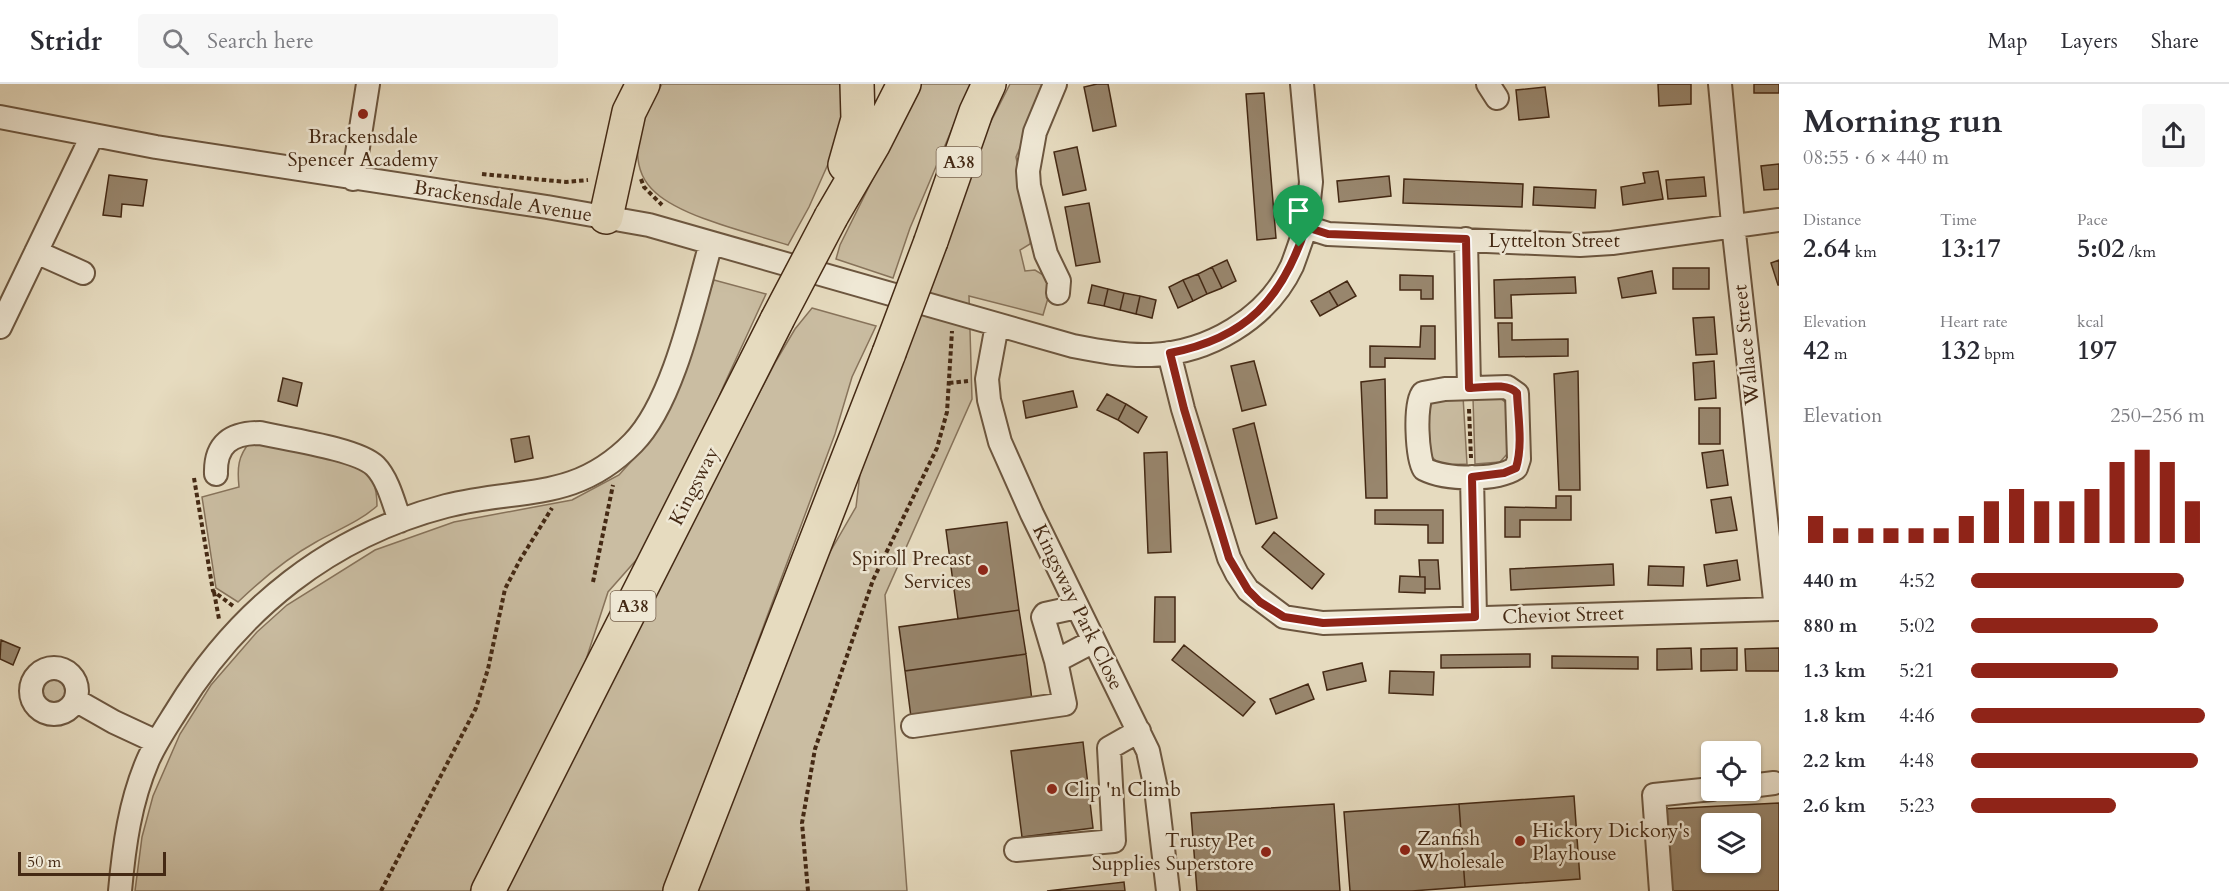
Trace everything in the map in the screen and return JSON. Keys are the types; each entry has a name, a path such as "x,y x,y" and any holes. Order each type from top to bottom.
{"highway":[{"path":"606,217 629,112 643,84"},
{"path":"832,214 858,119 857,84"},
{"name":"Kingsway","path":"488,891 777,320 904,84"},
{"name":"A38","path":"680,891 889,353 976,112 989,84"}],"street":[{"path":"353,179 368,84"},
{"path":"1056,84 1035,132 1028,171 1037,257 1059,281 1058,292"},
{"path":"997,325 1099,351 1133,355 1170,353 1209,343 1242,325 1275,293 1291,267 1306,227 1311,182 1302,84"},
{"name":"Wallace Street","path":"1720,84 1732,225 1777,609"},
{"name":"Brackensdale Avenue","path":"0,117 92,136 649,225 997,325"},
{"path":"0,327 92,136"},
{"name":"Lyttelton Street","path":"1306,227 1328,234 1580,245 1612,243 1779,220"},
{"path":"1466,239 1469,388"},
{"path":"120,891 126,833 142,778 157,742 193,683 248,618 327,555 400,521 447,506 563,487 586,477 619,455 641,434 664,396 711,243"},
{"path":"36,252 83,273"},
{"name":"Kingsway Park Close","path":"997,325 987,379 993,419 1010,467 1148,751 1156,789 1168,891"},
{"name":"Cheviot Street","path":"1170,353 1184,409 1229,558 1248,590 1260,602 1284,617 1323,623 1777,609"},
{"path":"1507,387 1517,393 1519,459 1516,468 1504,473 1472,477 1451,476 1424,470 1419,457 1419,397 1431,390 1469,388 1507,387"},
{"path":"216,474 215,461 221,448 227,441 249,434 260,434 354,454 376,467 387,487 400,521"},
{"path":"1472,477 1475,617"},
{"path":"913,726 1065,704 1056,661 1043,617 1045,614 1077,607"},
{"path":"1056,661 1094,641"},
{"path":"77,700 114,722 157,742"},
{"path":"1016,850 1114,841 1109,748 1139,731"},
{"path":"1761,785 1774,783"},
{"path":"1661,891 1654,795 1701,790"}],"path":[{"path":"481,174 566,182 589,180 605,152 620,154"},
{"path":"808,891 802,823 815,749 873,580 937,448 947,412 952,330"},
{"path":"1469,388 1472,477"},
{"path":"593,582 619,455"},
{"path":"216,474 193,474 213,591 248,618"},
{"path":"381,891 476,708 488,669 505,589 563,487"}],"shaded area":[{"path":"662,84 850,84 848,119 809,207 788,245 719,224 683,210 656,193 646,181 640,168 639,139 642,124"},
{"path":"920,84 971,84 910,228 893,278 836,259 840,245"},
{"path":"1010,84 1048,84 1016,157 1032,231 1030,244 1020,250 1025,271 1035,270 1053,281 1043,315 969,296 972,399 885,595 907,891 695,891 826,559 856,507 864,440 974,155"},
{"path":"714,280 766,294 682,483 653,541 608,592 582,672 470,891 135,891 142,837 153,796 180,734 211,685 257,632 287,605 375,550 454,522 572,500 619,475 646,445 675,392"},
{"path":"812,308 876,326 852,377 835,434 665,891 499,891 776,361 795,329"},
{"path":"1463,396 1467,464 1440,465 1430,455 1428,407 1439,397"},
{"path":"1498,396 1506,403 1508,453 1500,462 1475,464 1473,398"},
{"path":"250,442 266,442 359,466 374,484 377,506 295,555 238,602 216,588 202,497 239,487 239,463"},
{"path":"55,678 65,682 69,692 65,702 55,706 45,702 41,692 45,682"}],"building":[{"path":"1108,84 1116,126 1093,131 1084,87"},
{"path":"1658,84 1691,84 1691,104 1659,106"},
{"path":"1754,84 1779,84 1779,93 1754,93"},
{"path":"1545,87 1549,117 1519,120 1516,90"},
{"path":"1264,93 1276,238 1257,240 1246,94"},
{"path":"1077,147 1086,190 1063,195 1054,152"},
{"path":"1779,164 1779,189 1764,190 1761,166"},
{"path":"1658,171 1663,199 1623,205 1621,187 1645,183 1643,173"},
{"path":"109,175 147,180 143,206 122,204 121,217 103,215"},
{"path":"1389,176 1391,196 1339,202 1337,181"},
{"path":"1704,177 1706,196 1668,199 1666,180"},
{"path":"1404,179 1523,184 1522,207 1403,203"},
{"path":"1534,187 1596,190 1595,208 1533,205"},
{"path":"1089,203 1100,262 1076,266 1065,207"},
{"path":"1227,260 1236,281 1222,288 1212,267"},
{"path":"1779,260 1779,285 1778,285 1771,263"},
{"path":"1212,267 1222,288 1207,294 1198,274"},
{"path":"1673,268 1709,268 1709,289 1673,289"},
{"path":"1652,271 1656,293 1622,298 1618,278"},
{"path":"1198,274 1207,294 1193,301 1183,280"},
{"path":"1400,275 1433,276 1433,299 1421,299 1421,290 1400,290"},
{"path":"1575,277 1576,293 1511,295 1512,318 1495,318 1494,280"},
{"path":"1183,280 1193,301 1178,308 1169,287"},
{"path":"1347,281 1356,296 1338,306 1329,291"},
{"path":"1092,285 1108,289 1104,306 1088,303"},
{"path":"1108,289 1124,293 1120,310 1104,306"},
{"path":"1329,291 1338,306 1320,316 1311,301"},
{"path":"1124,293 1140,296 1136,314 1120,310"},
{"path":"1140,296 1156,300 1152,318 1136,314"},
{"path":"1714,317 1717,354 1696,355 1693,318"},
{"path":"1498,323 1512,323 1512,340 1568,339 1568,356 1499,357"},
{"path":"1421,326 1435,326 1435,359 1385,358 1385,367 1370,367 1370,346 1420,347"},
{"path":"1254,361 1266,405 1242,411 1231,366"},
{"path":"1714,361 1716,398 1695,400 1693,363"},
{"path":"1578,371 1580,490 1559,490 1554,374"},
{"path":"283,378 302,383 297,406 278,401"},
{"path":"1385,379 1387,498 1366,498 1361,382"},
{"path":"1073,391 1077,407 1026,418 1023,401"},
{"path":"1107,394 1126,404 1118,420 1097,410"},
{"path":"1126,404 1147,417 1138,433 1118,420"},
{"path":"1699,408 1720,408 1720,444 1699,444"},
{"path":"1254,423 1277,518 1256,524 1233,429"},
{"path":"529,436 533,458 515,462 511,439"},
{"path":"1723,450 1728,485 1707,488 1702,453"},
{"path":"1167,452 1171,552 1148,553 1144,453"},
{"path":"1556,496 1571,496 1571,520 1520,520 1520,537 1505,537 1505,507 1556,508"},
{"path":"1731,497 1737,530 1716,533 1711,500"},
{"path":"1375,510 1443,510 1443,543 1428,543 1428,525 1375,524"},
{"name":"Spiroll Precast Services","path":"1007,522 1019,610 958,619 946,530"},
{"path":"1274,532 1324,574 1312,589 1262,547"},
{"path":"1419,560 1438,560 1440,589 1425,589 1425,577 1420,577"},
{"path":"1737,560 1740,580 1707,586 1704,565"},
{"path":"1613,564 1614,585 1511,590 1510,569"},
{"path":"1649,566 1684,567 1683,586 1648,585"},
{"path":"1400,576 1425,577 1425,593 1399,592"},
{"path":"1155,597 1175,597 1175,642 1154,642"},
{"path":"1019,610 1026,654 905,671 899,627"},
{"path":"1,640 20,648 13,665 0,659"},
{"path":"1184,645 1255,702 1243,716 1172,660"},
{"path":"1691,648 1692,669 1657,670 1657,649"},
{"path":"1737,648 1737,670 1701,671 1701,649"},
{"path":"1779,648 1779,671 1746,671 1745,649"},
{"path":"1026,654 1032,700 911,717 905,671"},
{"path":"1530,654 1530,667 1441,668 1441,655"},
{"path":"1552,656 1638,657 1638,669 1552,668"},
{"path":"1362,663 1366,681 1327,690 1323,672"},
{"path":"1390,671 1434,672 1433,695 1389,693"},
{"path":"1308,684 1314,699 1276,714 1270,699"},
{"name":"Clip 'n Climb","path":"1083,742 1093,828 1022,837 1011,751"},
{"name":"Hickory Dickory's Playhouse","path":"1574,796 1580,879 1465,887 1459,804"},
{"path":"1779,803 1779,891 1667,891 1663,809"},
{"name":"Trusty Pet Supplies Superstore","path":"1334,804 1340,891 1197,891 1191,813"},
{"name":"Zanfish Wholesale","path":"1459,804 1465,887 1412,891 1350,891 1344,812"},
{"path":"1124,882 1125,891 1047,891"}],"place":[{"name":"Brackensdale Spencer Academy","path":"363,114"},
{"name":"Spiroll Precast Services","path":"983,570"},
{"name":"Clip 'n Climb","path":"1052,789"},
{"name":"Hickory Dickory's Playhouse","path":"1520,841"},
{"name":"Zanfish Wholesale","path":"1405,850"},
{"name":"Trusty Pet Supplies Superstore","path":"1266,852"}],"route":[{"path":"1306,227 1328,234 1466,239 1469,388 1507,387 1517,393 1519,459 1516,468 1511,471 1472,477 1475,617 1323,623 1284,617 1260,602 1248,590 1229,558 1184,409 1170,353 1209,343 1242,325 1275,293 1291,267 1299,247 1306,227"}]}
